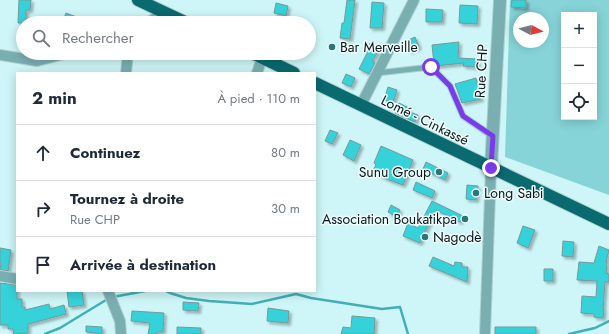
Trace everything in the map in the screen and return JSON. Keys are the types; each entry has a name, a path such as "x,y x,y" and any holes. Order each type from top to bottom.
{"highway":[{"path":"138,0 172,16"},
{"path":"267,60 292,72"},
{"name":"Lomé - Cinkassé","path":"316,83 609,224"}],"street":[{"path":"361,105 414,0"},
{"name":"Rue CHP","path":"491,168 500,0"},
{"path":"158,16 164,12"},
{"path":"0,55 16,58"},
{"path":"31,60 41,60"},
{"path":"126,72 127,60"},
{"path":"257,60 257,72"},
{"path":"485,334 491,168"},
{"path":"0,276 16,279"},
{"path":"108,292 120,321 120,334"}],"lane":[{"path":"377,73 431,67 450,86 463,116 493,136"}],"shaded area":[{"path":"510,0 609,0 609,195 505,157"}],"building":[{"path":"19,0 31,0 30,10 26,10 26,16 18,16"},
{"path":"347,0 355,0 350,39 340,38 342,23 344,23"},
{"path":"512,0 526,0 526,8 511,7"},
{"path":"372,2 384,3 382,28 370,28"},
{"path":"276,3 288,6 286,16 274,13"},
{"path":"460,5 478,6 477,24 459,23"},
{"path":"426,9 443,10 442,22 426,22"},
{"path":"66,13 74,16 65,16"},
{"path":"415,37 419,47 410,51 406,41"},
{"path":"459,42 458,58 478,59 477,67 463,66 464,63 435,66 432,45"},
{"path":"370,43 380,49 372,61 375,63 369,74 359,69 367,53 365,51"},
{"path":"346,74 355,78 351,87 342,83"},
{"path":"476,78 481,99 462,103 455,84"},
{"path":"388,87 397,90 393,103 384,100"},
{"path":"399,103 409,108 407,111 418,115 415,122 395,113"},
{"path":"330,130 338,133 332,144 325,141"},
{"path":"350,140 361,145 354,161 343,155"},
{"path":"381,146 413,160 403,185 372,172 376,165 374,163"},
{"path":"426,162 448,173 445,180 423,169"},
{"path":"416,182 435,191 432,198 413,190"},
{"path":"467,185 478,186 476,200 466,199"},
{"path":"432,201 463,216 460,222 436,210 420,243 403,236 408,223 418,228"},
{"path":"391,205 400,210 397,217 388,212"},
{"path":"523,226 535,230 528,248 517,243"},
{"path":"563,241 574,242 573,257 562,256"},
{"path":"599,246 609,250 606,262 606,273 609,274 609,282 605,282 603,318 594,317 594,314 581,313 582,296 596,297 597,281 577,280 579,262 594,263"},
{"path":"0,248 11,250 8,271 0,270"},
{"path":"433,257 454,266 455,262 462,263 462,267 468,267 467,282 429,266"},
{"path":"544,269 553,269 553,281 544,281"},
{"path":"0,283 16,285 17,299 22,299 22,307 25,307 25,310 49,304 50,309 64,305 66,314 28,324 28,333 13,334 14,329 8,329 8,325 0,325"},
{"path":"67,292 82,292 84,305 69,307"},
{"path":"183,302 199,303 198,311 183,310"},
{"path":"268,308 289,311 288,323 267,321"},
{"path":"132,311 164,313 163,332 148,334 150,323 131,321"},
{"path":"352,316 375,318 374,334 341,334 343,327 351,328"},
{"path":"86,326 102,327 102,334 86,332"},
{"path":"177,327 201,328 201,334 177,334"},
{"path":"495,327 536,327 536,334 495,334"}],"waterway":[{"path":"113,297 140,292"},
{"path":"168,292 186,298 252,304 296,294 311,298 382,309 400,307 408,334"},
{"path":"45,334 60,328 106,300"},
{"path":"569,334 595,328 609,321"}],"place":[{"name":"Bar Merveille","path":"332,47"},
{"name":"Sunu Group","path":"439,172"},
{"name":"Long Sabi","path":"476,193"},
{"name":"Association Boukatikpa","path":"465,219"},
{"name":"Nagodè","path":"425,237"}],"route":[{"path":"431,67 450,86 463,116 493,136 491,168"}]}
